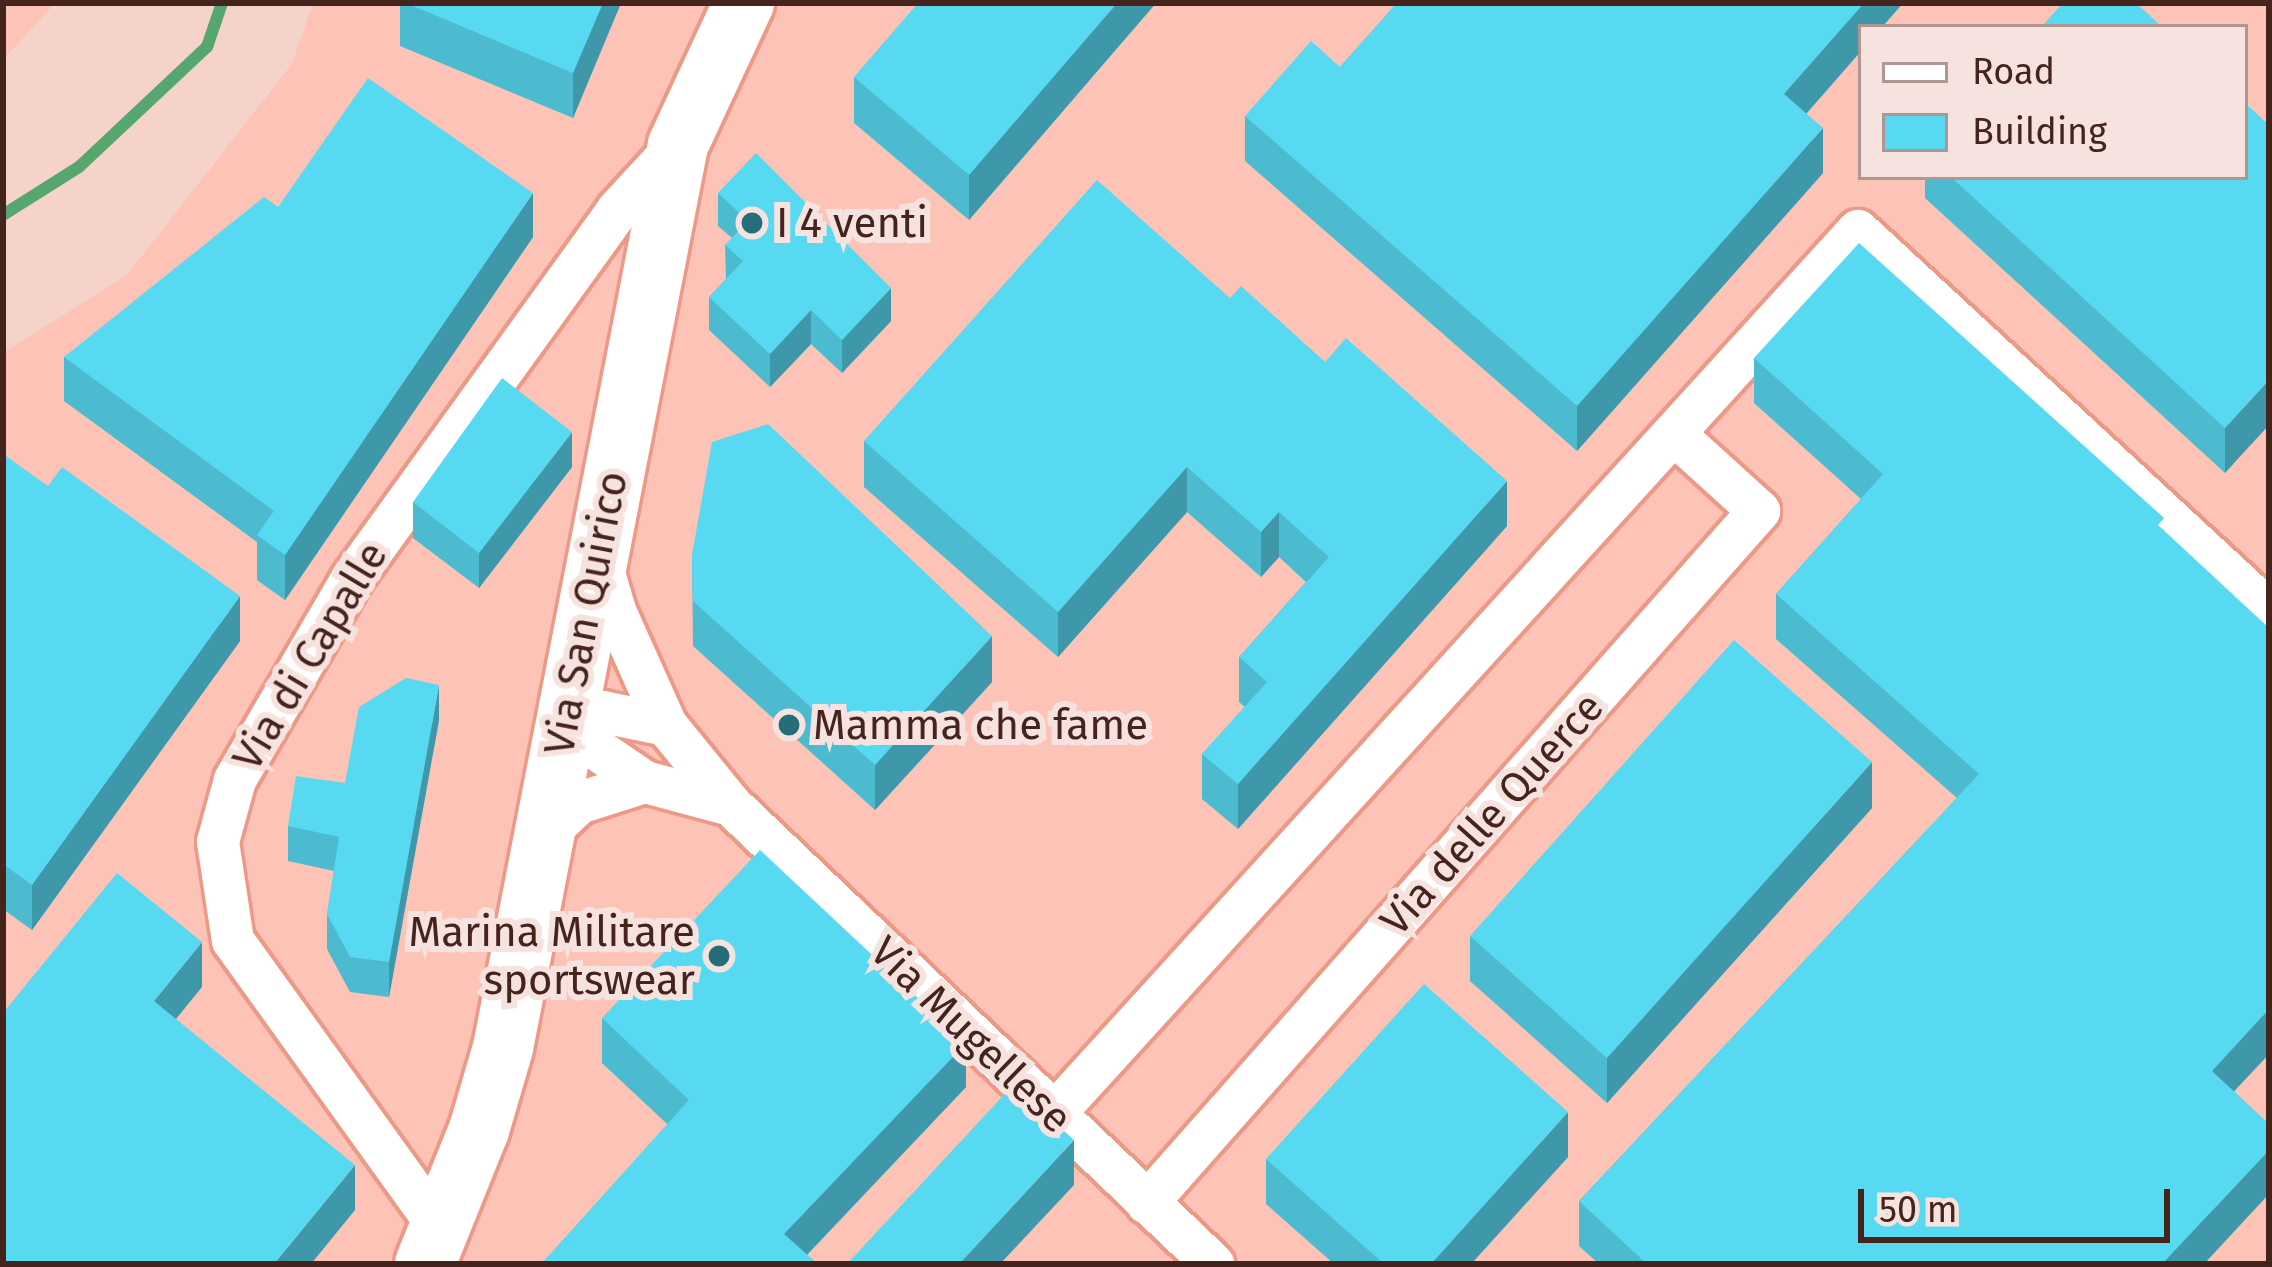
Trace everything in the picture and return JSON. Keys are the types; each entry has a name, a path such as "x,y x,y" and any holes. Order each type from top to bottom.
{"street":[{"name":"Via San Quirico","path":"433,1247 503,1048 678,145 744,3"},
{"name":"Via di Capalle","path":"433,1247 365,1122 232,941 218,842 235,780 365,560 617,211 678,145"},
{"path":"1054,1114 1858,231 2269,611"},
{"name":"Via delle Querce","path":"1147,1202 1759,511 1674,434"},
{"name":"Via Mugellese","path":"597,550 615,611 666,725 730,805 1213,1264"},
{"path":"564,728 603,712 666,725"},
{"name":"Via Mugellese","path":"564,728 644,782 730,805"},
{"path":"543,838 579,803 644,782"}],"shaded area":[{"path":"3,3 55,3 3,60"},
{"path":"313,3 2269,3 2269,1264 3,1264 3,353 127,275 292,64"}],"building":[{"path":"406,3 603,3 573,73"},
{"path":"918,3 1117,3 969,175 854,77"},
{"path":"1397,3 1864,3 1784,94 1823,128 1577,406 1245,116 1311,41 1340,67"},
{"path":"2063,3 2136,3 2159,24 2044,24"},
{"path":"368,78 533,193 285,555 257,535 274,511 64,357 264,197 278,207"},
{"path":"2248,106 2269,125 2269,380 2225,428 1954,180 2248,180"},
{"path":"756,153 891,288 842,340 811,310 770,354 709,297 743,261 725,245 748,221 718,193"},
{"path":"1097,180 1230,298 1241,286 1325,362 1346,338 1507,481 1238,784 1202,754 1267,682 1239,657 1329,557 1279,512 1261,532 1187,467 1058,612 864,441"},
{"path":"1859,243 2164,518 2158,525 2269,628 2269,1009 2212,1071 2269,1124 2269,1150 2162,1264 1647,1264 1579,1201 1979,774 1776,594 1883,474 1754,358"},
{"path":"502,378 572,432 479,553 413,502"},
{"path":"768,424 992,636 875,765 693,601 692,555 712,442"},
{"path":"3,454 48,486 62,467 240,596 32,885 3,864"},
{"path":"1734,640 1872,762 1607,1058 1470,936"},
{"path":"406,678 439,685 389,962 350,957 327,914 339,837 288,826 296,776 345,783 359,707"},
{"path":"760,850 966,1043 784,1234 818,1264 541,1264 689,1100 602,1018"},
{"path":"117,873 202,942 154,1001 355,1165 274,1264 3,1264 3,1013"},
{"path":"1424,984 1568,1112 1431,1264 1384,1264 1266,1159"},
{"path":"1013,1085 1074,1140 959,1264 847,1264"}],"waterway":[{"path":"3,215 79,167 207,47 222,3"}],"place":[{"name":"I 4 venti","path":"752,223"},
{"name":"Mamma che fame","path":"789,725"},
{"name":"Marina Militare sportswear","path":"719,956"}]}
